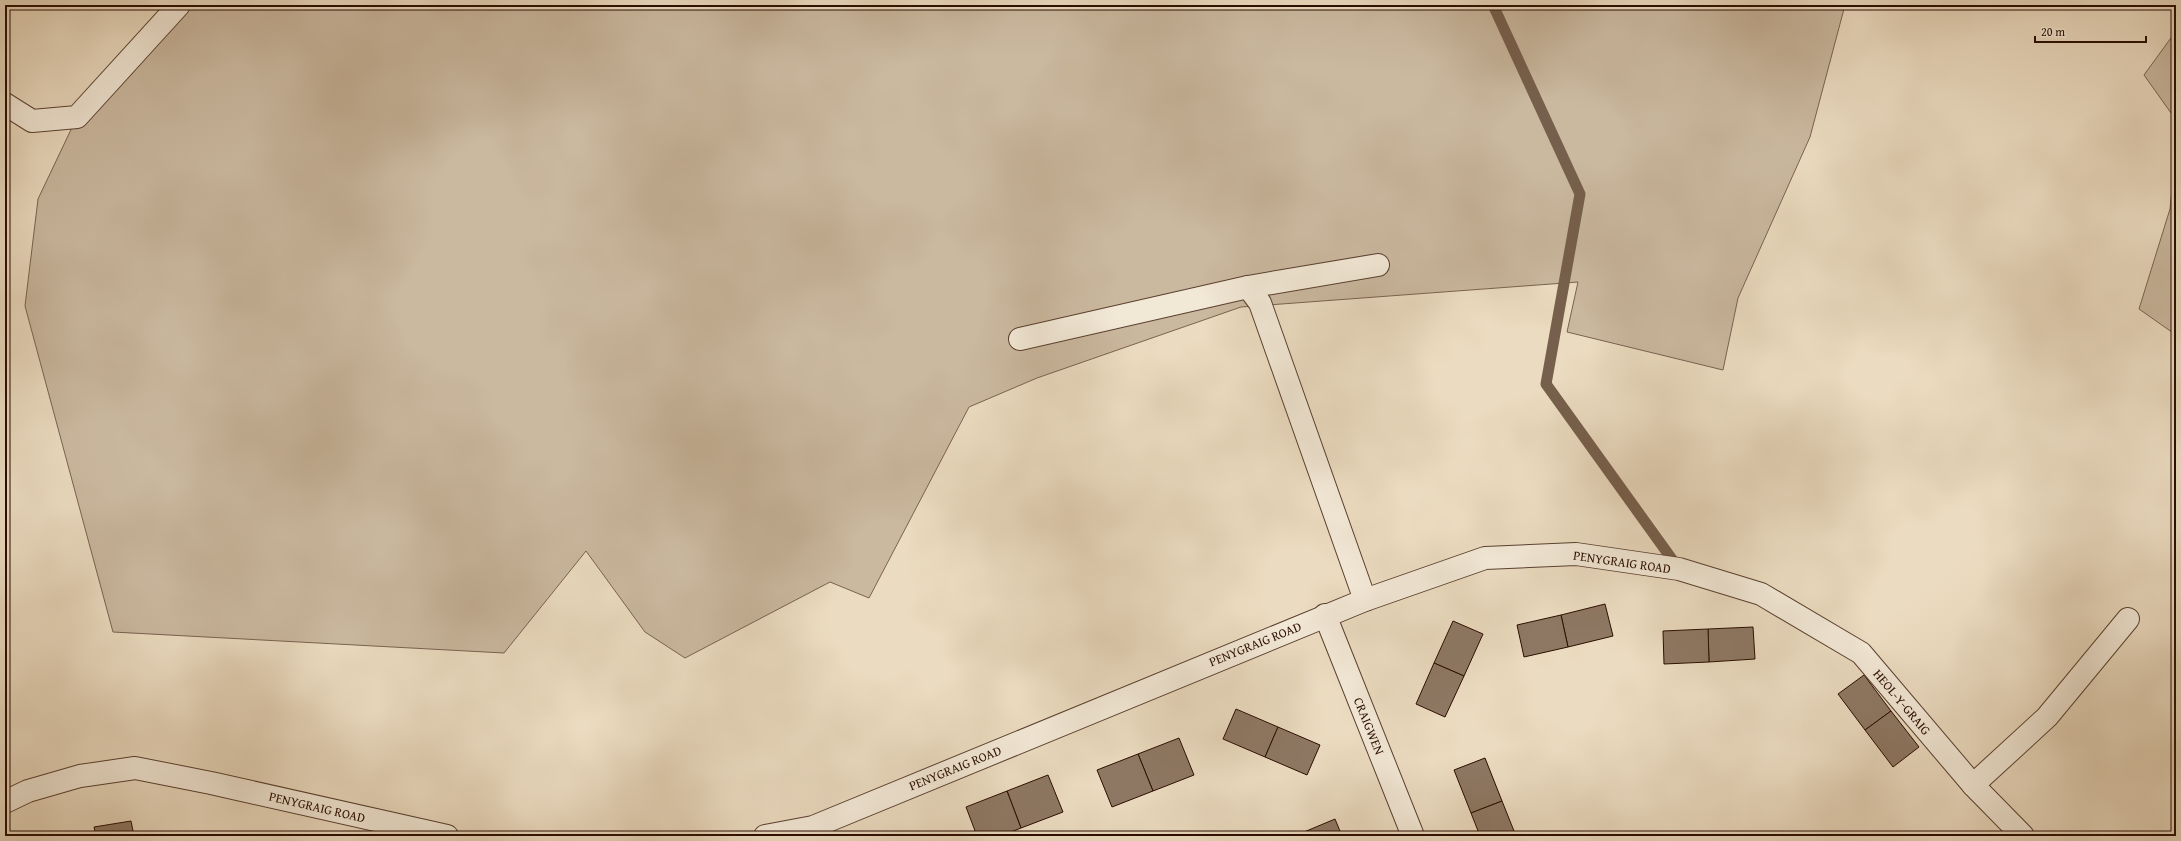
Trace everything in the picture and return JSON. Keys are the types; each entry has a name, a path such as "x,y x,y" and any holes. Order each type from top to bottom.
{"street":[{"path":"5,104 32,121 76,116 179,5"},
{"path":"1020,339 1248,287 1378,265"},
{"path":"1248,287 1260,303 1365,600"},
{"name":"PENYGRAIG ROAD","path":"765,836 813,827 1325,615 1485,558 1576,554 1679,569 1761,594"},
{"name":"HEOL-Y-GRAIG","path":"1761,594 1861,653 1973,785 2023,836"},
{"name":"CRAIGWEN","path":"1325,615 1413,836"},
{"path":"1973,785 2047,717 2128,620"},
{"name":"PENYGRAIG ROAD","path":"5,802 28,791 80,776 135,768 211,782 447,836"}],"shaded area":[{"path":"179,5 1845,5 1810,137 1738,298 1723,370 1567,332 1578,282 1241,307 1037,378 969,407 869,598 830,582 685,658 645,632 586,551 504,653 113,632 25,306 38,199 77,117"},
{"path":"2176,31 2176,120 2144,75"},
{"path":"2176,150 2176,335 2139,309 2170,209"}],"building":[{"path":"1605,604 1613,636 1568,647 1561,615"},
{"path":"1561,615 1568,647 1524,657 1517,625"},
{"path":"1453,621 1483,634 1464,676 1434,663"},
{"path":"1753,627 1755,659 1709,662 1708,629"},
{"path":"1708,629 1709,662 1664,664 1663,631"},
{"path":"1434,663 1464,676 1445,717 1416,704"},
{"path":"1864,675 1891,711 1865,730 1838,694"},
{"path":"1236,709 1278,727 1265,757 1223,739"},
{"path":"1891,711 1919,747 1893,767 1865,730"},
{"path":"1278,727 1320,745 1307,775 1265,757"},
{"path":"1179,738 1194,775 1153,791 1138,754"},
{"path":"1138,754 1153,791 1112,807 1097,770"},
{"path":"1485,758 1502,801 1471,813 1454,770"},
{"path":"1048,775 1063,812 1021,828 1007,791"},
{"path":"1007,791 1021,828 1001,836 977,836 966,807"},
{"path":"1502,801 1516,836 1480,836 1471,813"},
{"path":"1335,819 1342,836 1306,836 1304,832"},
{"path":"131,821 134,836 96,836 94,827"}],"waterway":[{"path":"1493,5 1580,194 1546,384 1679,569"}]}
